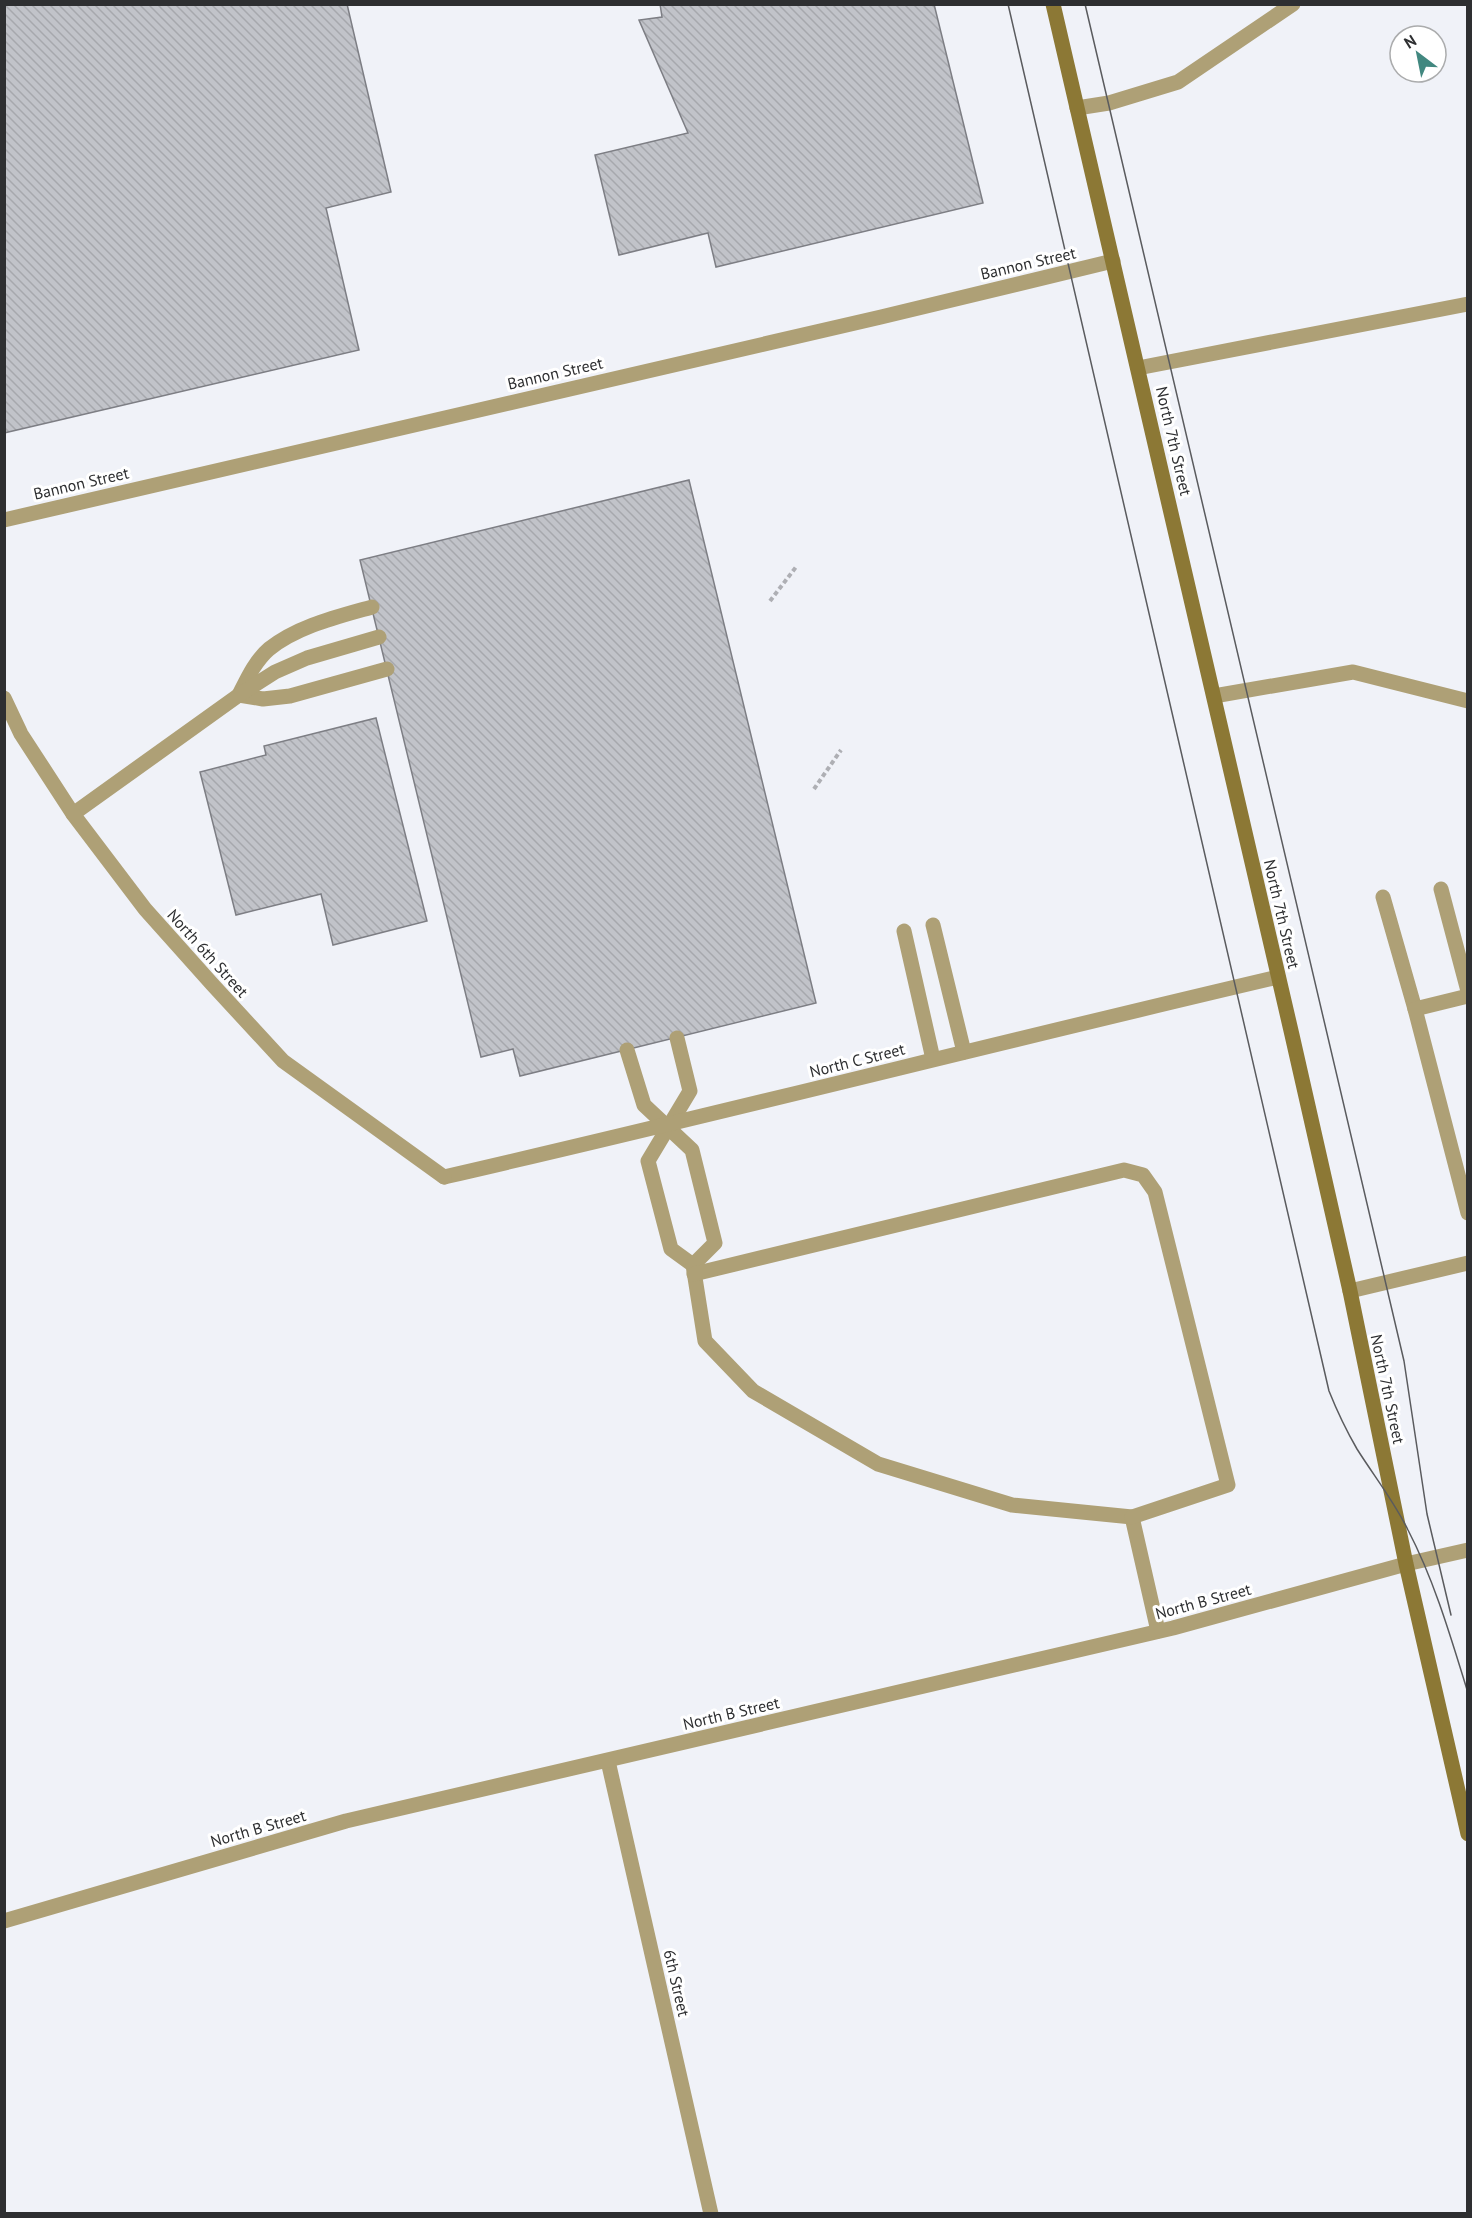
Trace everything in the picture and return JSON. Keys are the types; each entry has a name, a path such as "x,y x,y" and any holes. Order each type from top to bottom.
{"main road":[{"name":"North 7th Street","path":"1053,4 1350,1291 1406,1564 1467,1834"}],"street":[{"path":"1077,108 1108,103 1178,82 1293,4"},
{"name":"Bannon Street","path":"4,520 1113,261"},
{"path":"1138,369 1467,304"},
{"path":"239,696 252,669 269,650 322,622 372,607"},
{"path":"73,814 274,672 307,658 379,637"},
{"path":"239,696 263,699 290,696 387,669"},
{"path":"1214,696 1353,672 1467,701"},
{"name":"North 6th Street","path":"4,698 21,734 73,814 145,909 283,1061 444,1177"},
{"path":"1441,889 1467,991"},
{"path":"1383,897 1415,1009 1467,1213"},
{"path":"933,925 964,1052"},
{"path":"904,931 933,1059"},
{"name":"North C Street","path":"444,1177 669,1126 933,1059 1278,977"},
{"path":"1415,1009 1467,996"},
{"path":"677,1038 690,1091 648,1161 671,1249 694,1270 705,1341 753,1391 878,1464 1012,1505 1132,1517 1228,1485 1155,1192 1143,1175 1124,1170 694,1270"},
{"path":"627,1050 644,1105 692,1150 715,1244 694,1270"},
{"path":"1350,1291 1467,1263"},
{"path":"1132,1517 1158,1631"},
{"name":"North B Street","path":"4,1921 346,1821 1158,1631 1406,1564 1467,1550"},
{"name":"6th Street","path":"608,1761 711,2214"}],"path":[{"path":"770,601 796,567"},
{"path":"814,789 841,750"}],"building":[{"path":"4,4 347,4 391,192 326,208 359,350 4,433"},
{"path":"660,4 934,4 983,203 716,267 708,233 619,255 595,155 688,133 639,20 662,17"},
{"path":"689,480 816,1003 520,1076 513,1049 481,1057 360,560"},
{"path":"376,718 427,921 333,945 321,894 236,915 200,772 266,755 264,746"}],"tram line":[{"path":"1008,4 1329,1391 1353,1442 1397,1509 1418,1550 1442,1610 1468,1693"},
{"path":"1085,4 1404,1361 1427,1514 1451,1615"}]}
